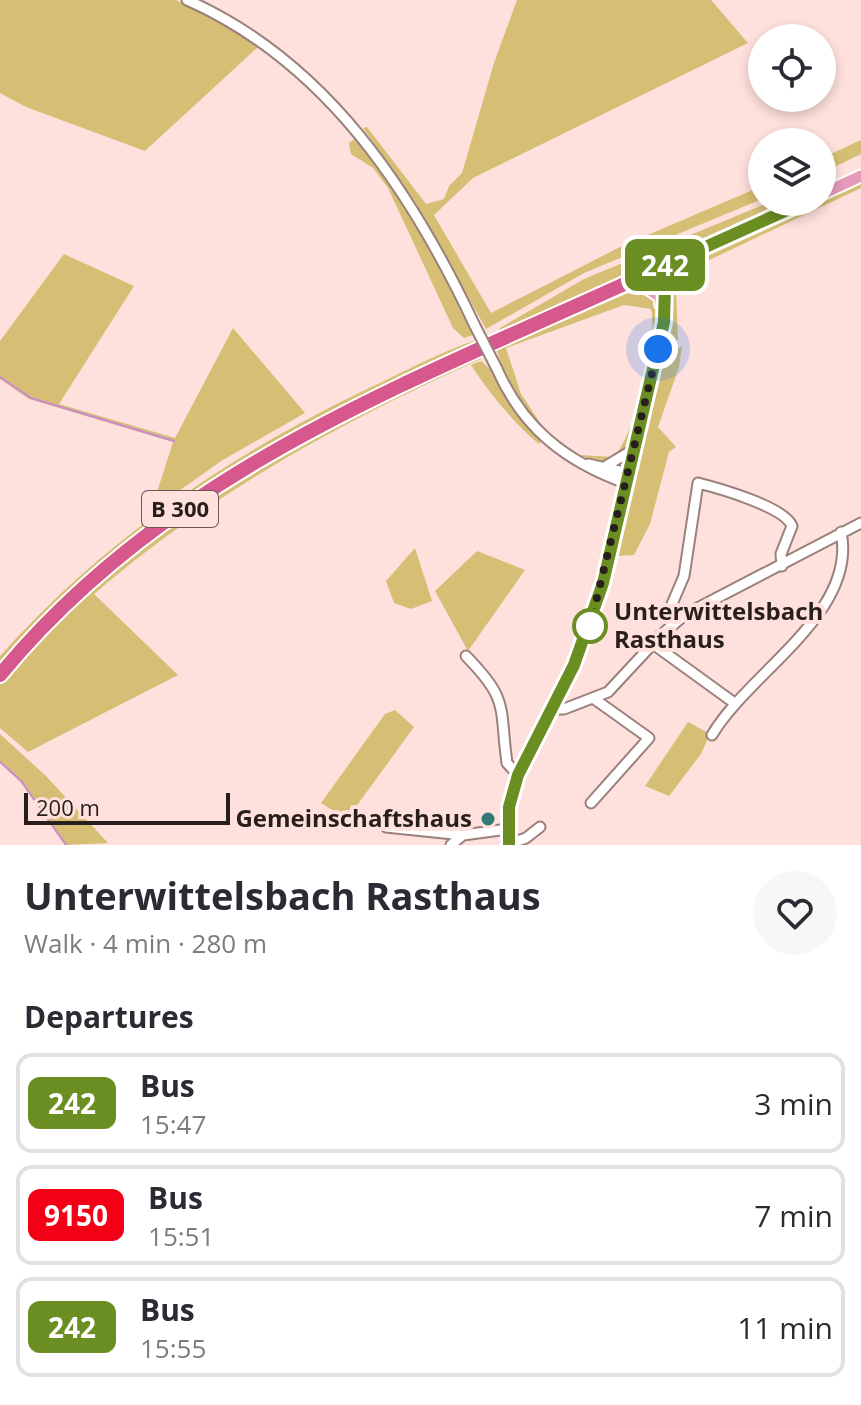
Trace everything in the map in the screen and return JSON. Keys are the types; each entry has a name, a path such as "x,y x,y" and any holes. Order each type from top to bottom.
{"highway":[{"name":"B 300","path":"0,675 38,632 110,563 229,475 326,421 657,269"}],"main road":[{"path":"836,188 861,176"},
{"name":"B 300","path":"657,269 774,216"},
{"path":"657,269 664,322"},
{"path":"509,844 508,829 518,775 590,626 603,583 664,322 665,285 657,269"},
{"path":"623,285 647,288 660,297"}],"street":[{"path":"187,0 235,26 275,54 355,128 412,206 448,269 507,392 530,424 554,448 576,461 627,478"},
{"path":"605,466 634,449"},
{"path":"576,461 605,466 627,478"},
{"path":"671,626 669,611 684,576 698,483 725,490 786,517 791,532 781,554 782,566"},
{"path":"552,709 558,710 608,692 671,626 704,604 861,523"},
{"path":"712,735 733,702 806,633 821,611 841,569 841,532"},
{"path":"653,644 733,702"},
{"path":"466,656 487,677 500,697 506,721 507,763 518,775"},
{"path":"591,803 649,738 593,698"},
{"path":"386,827 463,835 508,829"},
{"path":"509,844 526,838 540,827"},
{"path":"451,845 463,835"}],"shaded area":[{"path":"0,0 176,0 235,29 258,47 145,151 26,107 0,93"},
{"path":"517,0 711,0 748,43 473,178 434,215 491,313 622,246 748,192 748,205 584,273 486,329 415,202 363,128 367,127 426,204 444,199 449,186 462,173 494,63"},
{"path":"357,137 390,179 441,259 466,311 473,335 464,338 453,328 388,188 373,168 351,154 349,143"},
{"path":"861,140 861,154 836,166 836,152"},
{"path":"861,183 861,188 836,200 836,194"},
{"path":"748,211 748,216 756,216 498,334 500,328 584,279"},
{"path":"789,216 802,216 682,273 676,287 678,339 668,346 674,272 679,266"},
{"path":"64,254 134,286 59,404 175,438 233,328 305,413 221,461 151,511 173,442 29,399 0,379 0,341"},
{"path":"633,291 652,293 660,308 649,376 625,450 612,461 593,461 580,455 614,457 630,429 648,363 651,309 624,305 506,348 521,394 545,430 543,433 511,390 496,349"},
{"path":"477,340 292,434 197,492 136,537 0,667 0,656 84,572 177,500 276,436 429,359"},
{"path":"682,346 679,367 658,427 676,447 669,452 650,524 634,555 616,556 663,363 667,355"},
{"path":"480,355 481,359 378,408 279,462 184,524 94,594 178,675 28,752 0,728 0,684 63,614 136,548 257,464 343,419"},
{"path":"481,361 491,370 514,411 541,441 539,444 502,407 471,365"},
{"path":"415,548 432,601 411,609 394,603 386,581"},
{"path":"477,551 525,570 468,651 435,591"},
{"path":"395,710 414,727 347,819 321,803 385,714"},
{"path":"688,722 710,734 701,754 669,796 645,786"},
{"path":"0,734 46,776 108,843 66,845 21,781 0,762"}],"waterway":[{"path":"0,377 31,398 174,441"},
{"path":"0,762 21,781 66,845"}],"bus line":[{"name":"242","path":"509,845 509,807 518,775 574,665 603,583 664,322 665,285 659,268 774,216"}],"place":[{"name":"Unterwittelsbach Rasthaus","path":"590,626"},
{"name":"Gemeinschaftshaus","path":"488,819"}],"route":[{"path":"590,626 658,349"}]}
